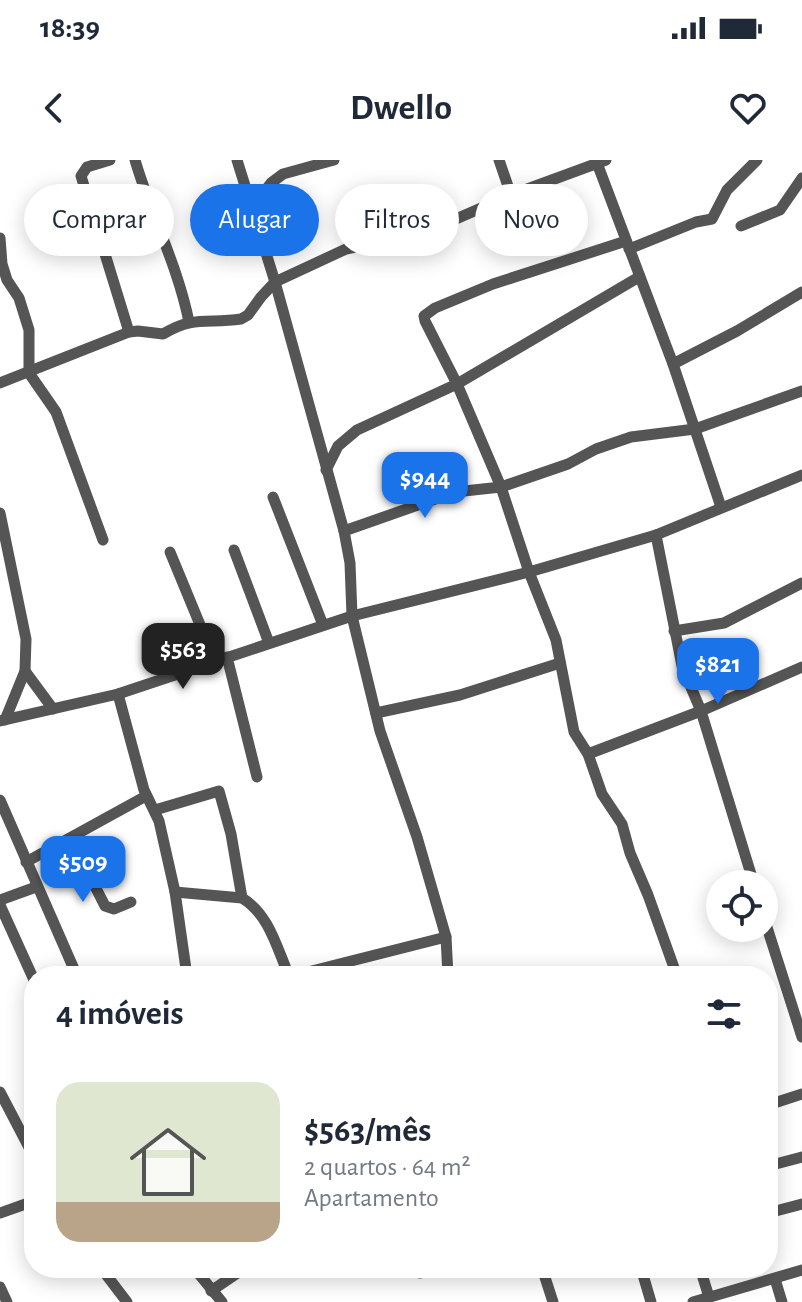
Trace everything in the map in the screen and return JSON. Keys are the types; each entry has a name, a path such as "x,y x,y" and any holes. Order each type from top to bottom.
{"street":[{"path":"83,184 81,176 87,167 110,160"},
{"path":"135,160 142,184"},
{"path":"237,160 244,184"},
{"path":"270,184 283,174 334,160"},
{"path":"499,160 507,184"},
{"path":"673,966 622,824 602,794 588,754 574,732 556,640 529,572 501,487 457,384 425,321 429,312 493,284 712,219 727,190 757,160"},
{"path":"541,184 602,162 639,277 673,364 721,507"},
{"path":"741,226 780,210 802,178"},
{"path":"0,383 129,332 163,334 189,322 241,319 248,315 275,282 346,249 426,232 475,211"},
{"path":"0,238 7,280 19,298 29,330 29,373 56,412 103,540"},
{"path":"105,256 129,332"},
{"path":"169,256 180,283 189,322"},
{"path":"266,256 344,531 350,563 352,616 376,713 446,937 447,966"},
{"path":"326,470 338,446 357,430 457,384 639,277"},
{"path":"673,364 802,292"},
{"path":"344,531 455,492 501,487 568,464 596,449 631,437 695,429 802,391"},
{"path":"3,721 118,694 352,616 529,572 656,535 802,475"},
{"path":"273,497 323,625"},
{"path":"0,513 25,625 25,671 3,721"},
{"path":"656,535 682,666 701,711 750,870"},
{"path":"234,550 269,643"},
{"path":"170,552 221,659 257,777"},
{"path":"674,631 724,623 802,583"},
{"path":"376,713 460,695 560,663"},
{"path":"588,754 701,711 802,667"},
{"path":"25,671 53,709"},
{"path":"118,694 146,796 155,810 175,892 186,966"},
{"path":"155,810 219,791 231,834 242,898"},
{"path":"26,862 146,796"},
{"path":"0,800 72,966"},
{"path":"71,839 105,906 114,909 131,902"},
{"path":"28,966 0,902 36,887"},
{"path":"175,892 242,898 263,916 286,966"},
{"path":"330,966 446,937"},
{"path":"772,942 802,1037"},
{"path":"789,993 802,987"},
{"path":"0,1092 24,1138"},
{"path":"778,1102 802,1094"},
{"path":"778,1163 802,1157"},
{"path":"778,1210 802,1204"},
{"path":"0,1213 24,1205"},
{"path":"693,1302 802,1270"},
{"path":"109,1278 127,1302"},
{"path":"201,1278 222,1302"},
{"path":"211,1291 230,1278"},
{"path":"545,1278 553,1302"},
{"path":"644,1278 651,1302"},
{"path":"703,1278 709,1297"},
{"path":"775,1279 782,1302"},
{"path":"0,1287 7,1302"}]}
